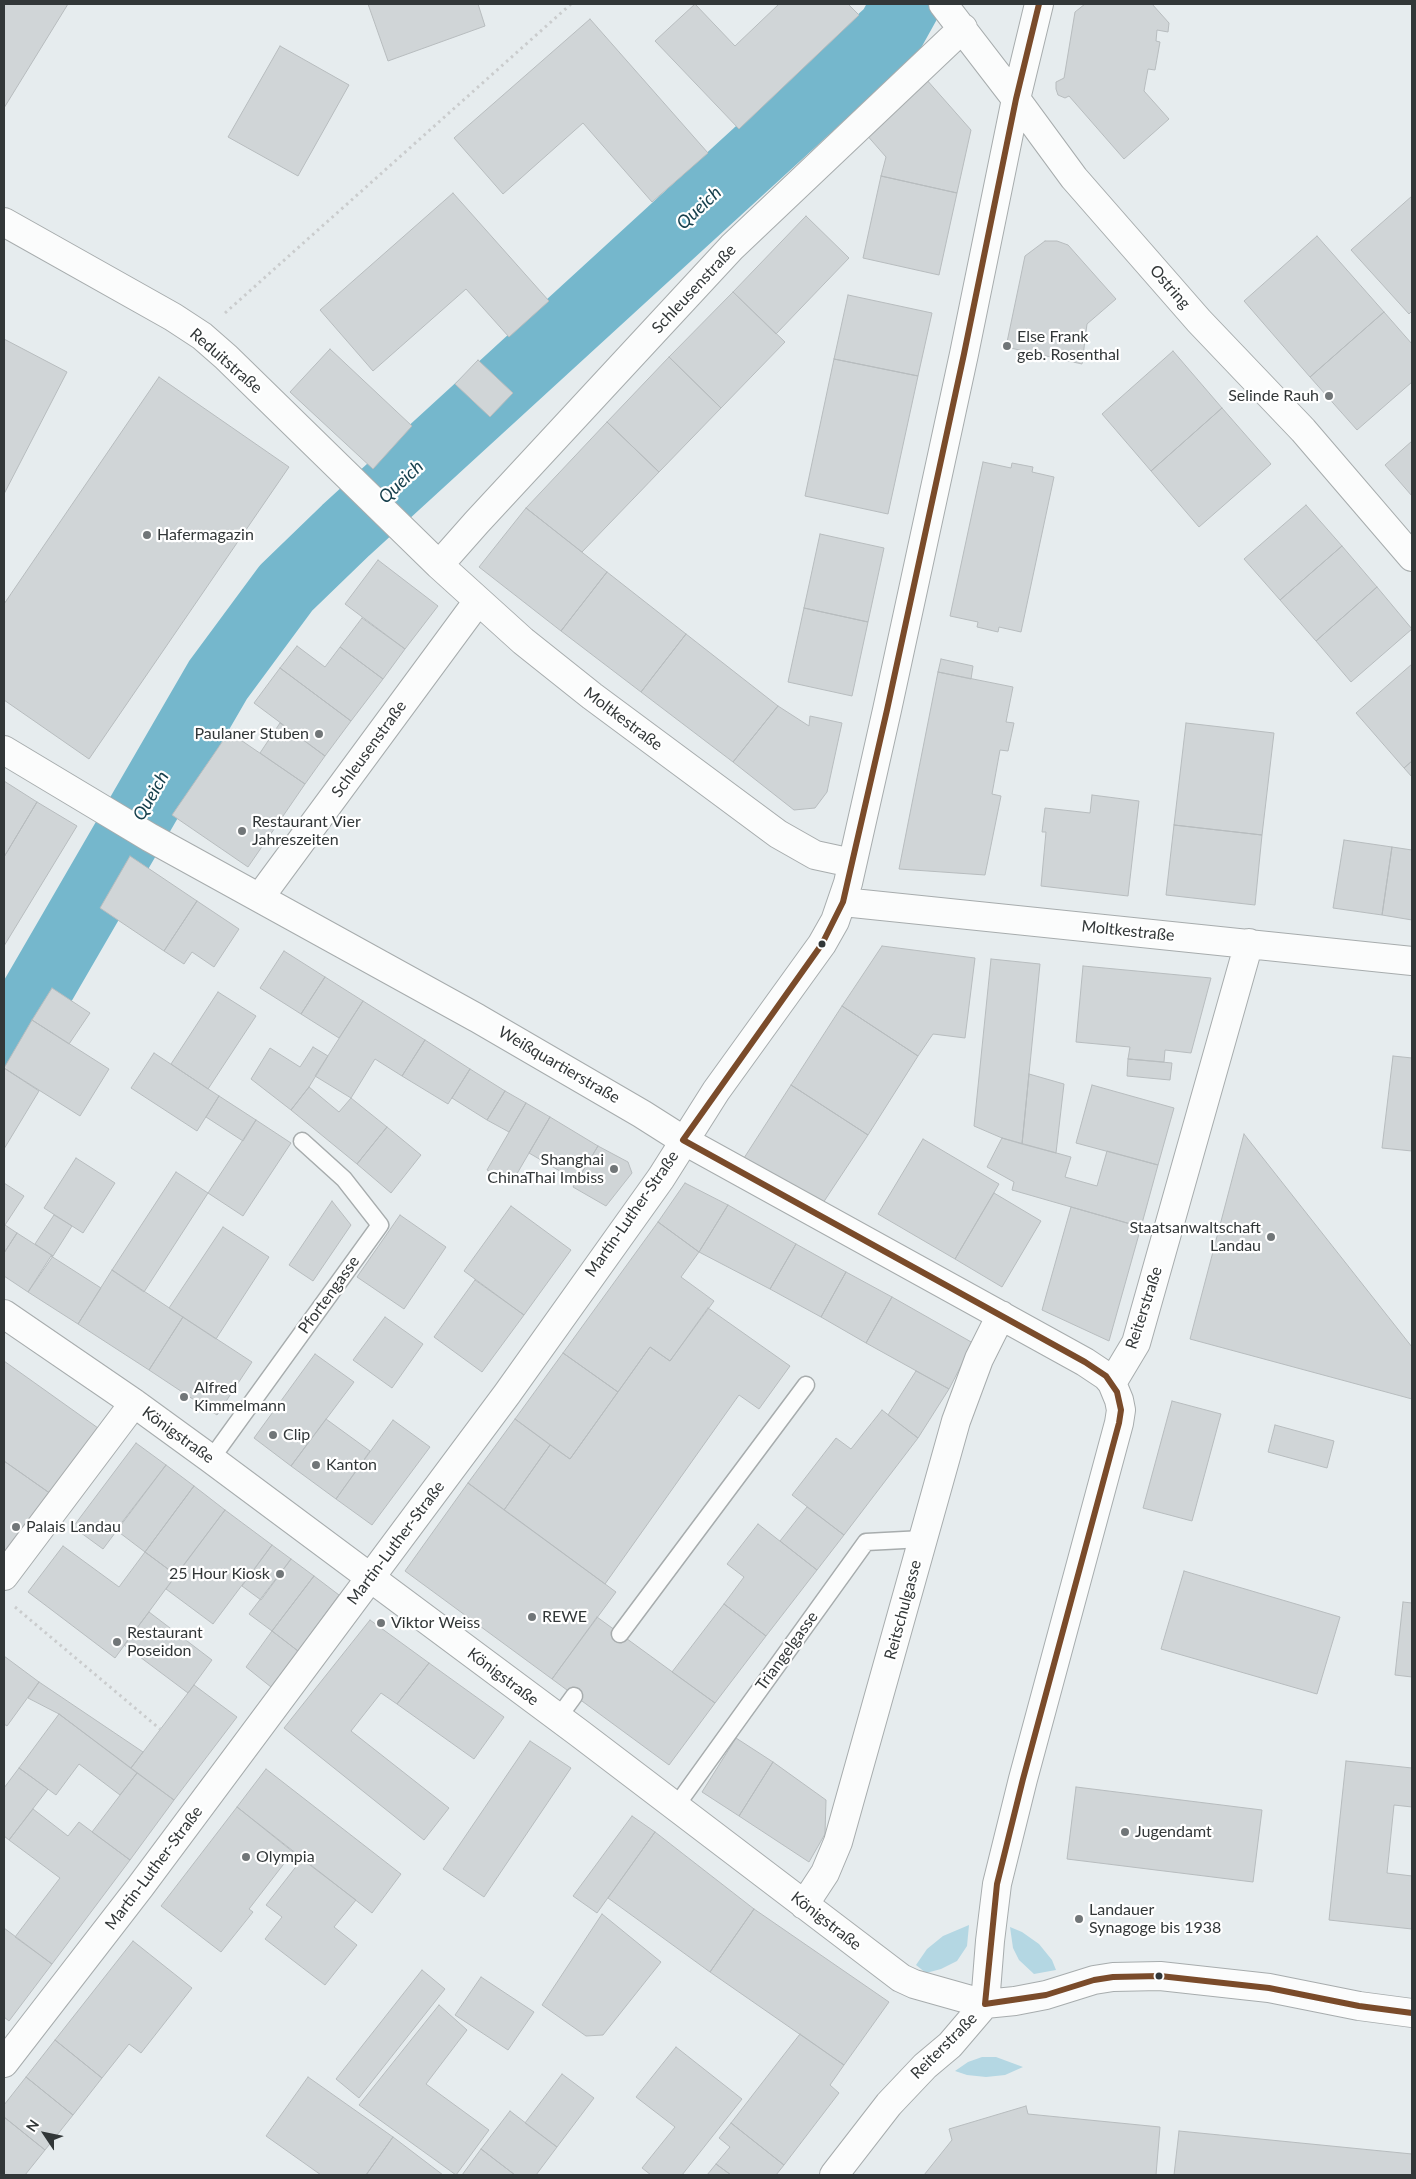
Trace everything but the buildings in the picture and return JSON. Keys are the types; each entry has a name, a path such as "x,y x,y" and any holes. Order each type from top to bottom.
{"street":[{"name":"Martin-Luther-Straße","path":"4,2063 146,1879 507,1394 661,1178 683,1140 822,944 835,922 843,902 888,710 960,374 1016,98 1039,4"},
{"name":"Ostring","path":"944,5 1016,98 1074,178 1199,321 1303,430 1412,557"},
{"name":"Schleusenstraße","path":"439,565 732,247 963,28"},
{"name":"Reduitstraße","path":"4,222 202,336 226,357 415,543"},
{"name":"Moltkestraße","path":"415,543 478,601 592,696 778,834 815,855 852,862"},
{"name":"Schleusenstraße","path":"260,898 478,601"},
{"name":"Weißquartierstraße","path":"4,750 149,837 460,1008 683,1140 1085,1362 1112,1382"},
{"name":"Moltkestraße","path":"843,902 1412,961"},
{"name":"Reiterstraße","path":"834,2175 890,2104 925,2066 950,2045 985,2004 997,1884 1022,1779 1118,1423 1119,1400 1112,1382 1136,1343 1248,943"},
{"name":"Königstraße","path":"4,1314 134,1403 211,1459 676,1806 901,1978 914,1984 985,2004"},
{"name":"Reitschulgasse","path":"804,1905 825,1873 838,1842 956,1421 979,1359 1001,1315"},
{"path":"4,1576 134,1403"},
{"path":"985,2004 1046,1995 1094,1980 1113,1977 1160,1976 1269,1988 1359,2006 1412,2013"}],"lane":[{"name":"Pfortengasse","path":"211,1459 380,1224 344,1179 302,1141"},
{"path":"620,1634 806,1385"},
{"name":"Triangelgasse","path":"676,1806 866,1542 923,1539"},
{"path":"558,1718 574,1696"}],"path":[{"path":"202,336 229,309 571,4"},
{"path":"11,1604 160,1729"}],"shaded area":[{"path":"969,1925 967,1946 957,1961 941,1969 926,1973 916,1965 927,1949 943,1936"},
{"path":"1010,1927 1022,1932 1039,1944 1052,1960 1056,1970 1034,1974 1019,1960 1013,1948"},
{"path":"982,2057 996,2057 1023,2067 1005,2075 986,2077 967,2075 955,2071 968,2062"}],"waterway":[{"name":"Queich","path":"4,1049 218,680 286,588 346,530 891,31 906,4"}],"transit line":[{"path":"683,1140 822,944 843,902 887,710 964,354 1016,99 1039,4"},
{"path":"683,1140 1085,1362 1106,1376 1117,1392 1121,1410 1119,1423 1023,1779 997,1884 985,2004"},
{"path":"985,2004 1046,1995 1094,1980 1113,1977 1160,1976 1269,1988 1359,2006 1412,2013"}],"place":[{"name":"Else Frank geb. Rosenthal","path":"1007,346"},
{"name":"Selinde Rauh","path":"1329,396"},
{"name":"Hafermagazin","path":"147,535"},
{"name":"Paulaner Stuben","path":"319,734"},
{"name":"Restaurant Vier Jahreszeiten","path":"242,831"},
{"name":"Shanghai ChinaThai Imbiss","path":"614,1169"},
{"name":"Staatsanwaltschaft Landau","path":"1271,1237"},
{"name":"Alfred Kimmelmann","path":"184,1397"},
{"name":"Clip","path":"273,1435"},
{"name":"Kanton","path":"316,1465"},
{"name":"Palais Landau","path":"16,1527"},
{"name":"25 Hour Kiosk","path":"280,1574"},
{"name":"REWE","path":"532,1617"},
{"name":"Viktor Weiss","path":"381,1623"},
{"name":"Restaurant Poseidon","path":"117,1642"},
{"name":"Jugendamt","path":"1125,1832"},
{"name":"Olympia","path":"246,1857"},
{"name":"Landauer Synagoge bis 1938","path":"1079,1919"}]}
